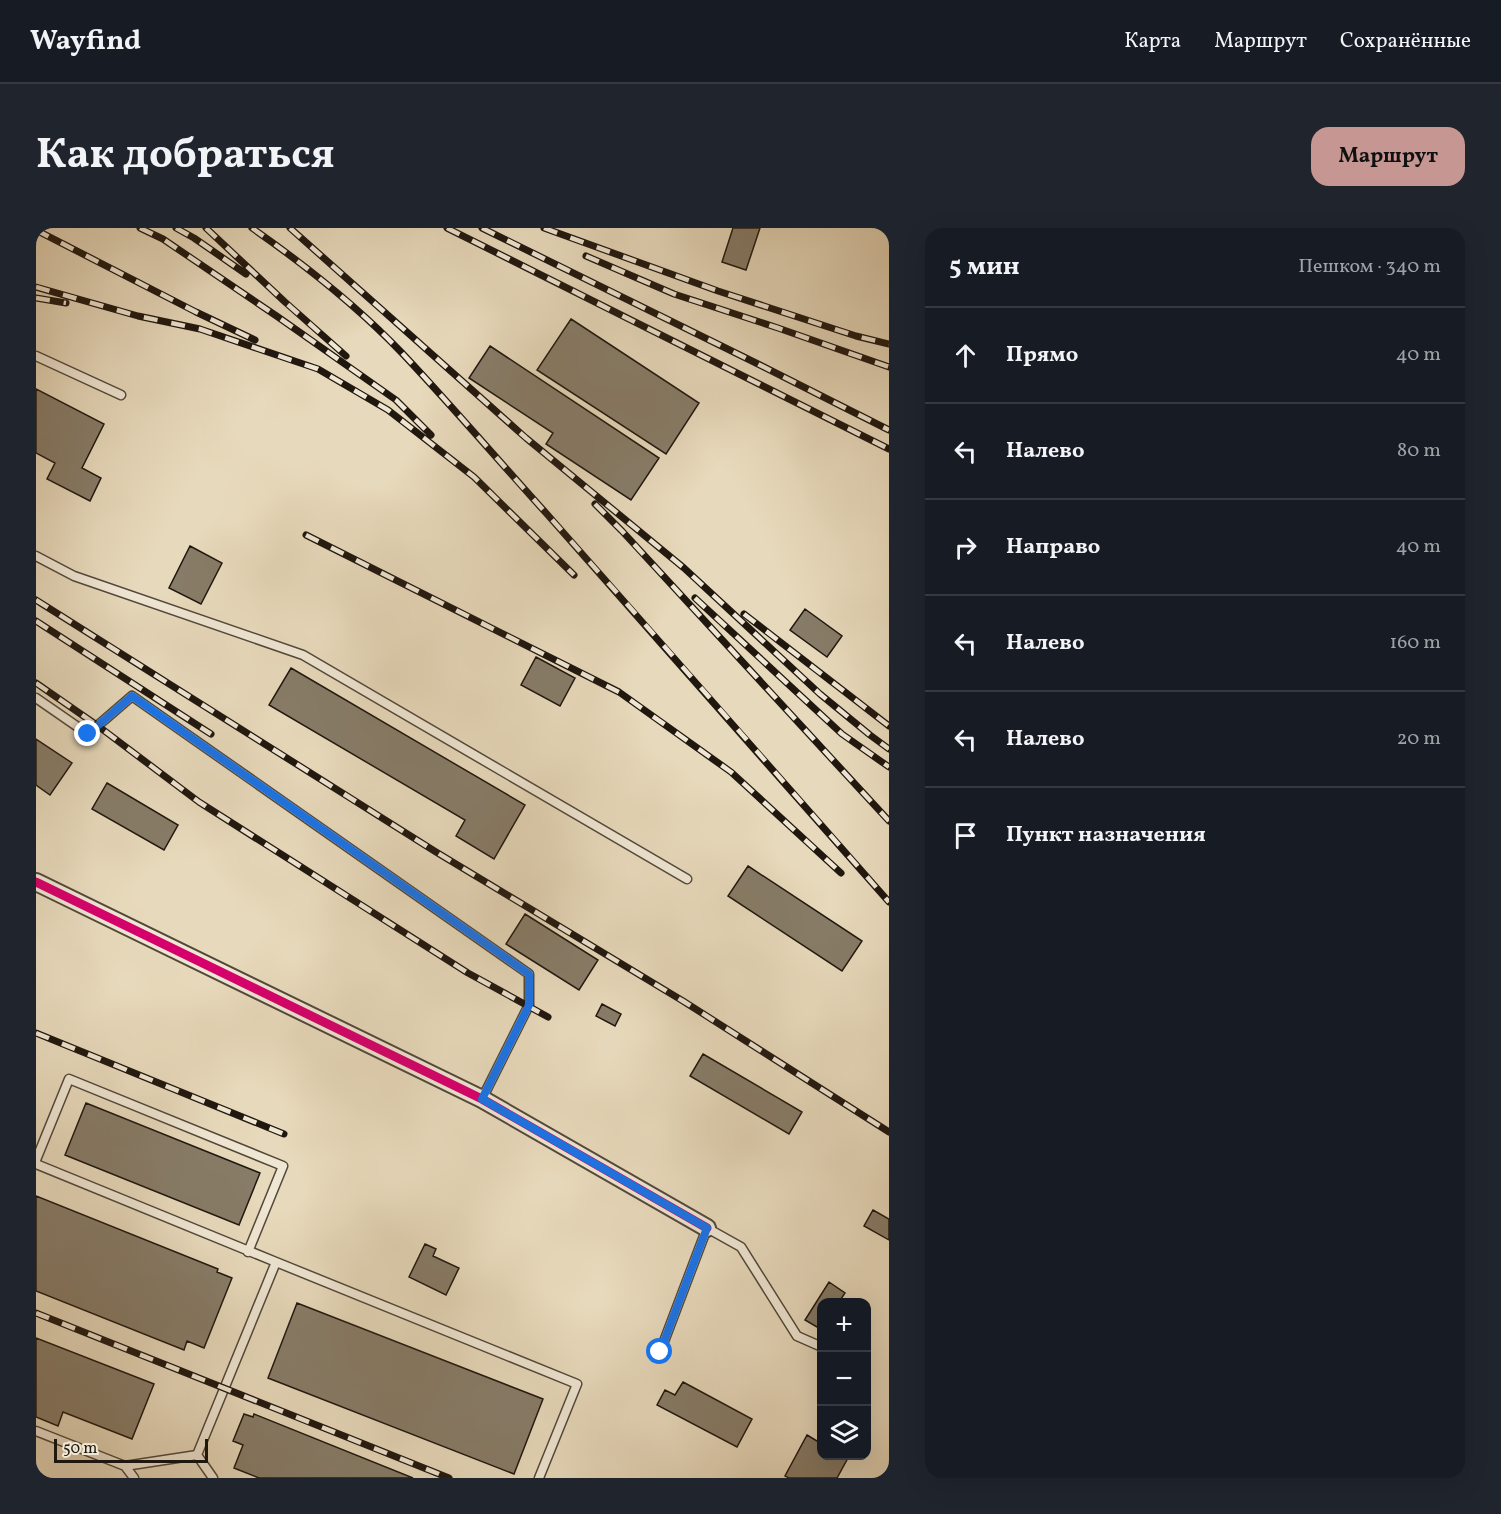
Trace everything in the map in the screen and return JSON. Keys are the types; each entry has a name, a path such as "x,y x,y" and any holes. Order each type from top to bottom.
{"street":[{"path":"36,882 482,1099 707,1228"}],"lane":[{"path":"36,356 121,395"},
{"path":"36,556 74,576 303,656 687,879"},
{"path":"36,698 88,734 132,696 529,974 529,1005 482,1099"},
{"path":"36,1160 69,1079 283,1166 248,1252"},
{"path":"36,1164 577,1384 539,1478"},
{"path":"660,1352 707,1228 741,1247 797,1336 817,1345"},
{"path":"197,1455 276,1262"},
{"path":"36,1431 126,1466 197,1455"},
{"path":"197,1455 213,1478"},
{"path":"126,1466 134,1478"}],"building":[{"path":"733,228 760,228 746,270 722,262"},
{"path":"571,319 699,403 666,454 537,370"},
{"path":"490,346 659,458 631,500 546,444 553,433 469,378"},
{"path":"36,389 104,424 82,468 101,478 90,501 47,479 55,463 36,453"},
{"path":"190,546 222,563 201,604 169,588"},
{"path":"805,609 842,636 827,657 790,630"},
{"path":"536,657 575,678 560,706 521,685"},
{"path":"291,668 525,805 494,859 456,836 465,820 269,705"},
{"path":"36,739 72,763 50,795 36,785"},
{"path":"107,783 178,825 164,850 92,809"},
{"path":"748,866 862,941 842,971 728,896"},
{"path":"525,914 598,960 579,990 506,944"},
{"path":"602,1004 621,1014 615,1026 596,1016"},
{"path":"703,1054 802,1112 789,1134 690,1076"},
{"path":"86,1103 260,1173 239,1225 65,1155"},
{"path":"36,1196 218,1269 217,1272 232,1278 204,1348 187,1341 184,1350 36,1291"},
{"path":"873,1210 889,1219 889,1240 864,1226"},
{"path":"425,1244 436,1249 433,1256 459,1268 446,1295 409,1277"},
{"path":"829,1282 845,1293 842,1298 819,1298"},
{"path":"817,1301 817,1327 805,1320"},
{"path":"297,1303 543,1399 514,1474 268,1378"},
{"path":"36,1338 154,1384 132,1439 63,1412 58,1426 36,1417"},
{"path":"683,1382 752,1419 737,1447 657,1405 665,1390 675,1395"},
{"path":"244,1414 253,1417 254,1414 413,1478 259,1478 234,1468 243,1445 233,1441"},
{"path":"807,1435 817,1441 817,1460 847,1460 837,1478 789,1478 785,1476"}],"railway":[{"path":"140,228 163,239 396,400 431,435"},
{"path":"176,228 246,274"},
{"path":"206,228 346,356"},
{"path":"252,228 330,287 402,353 589,561 889,902"},
{"path":"290,228 526,438 684,568 820,694 889,749"},
{"path":"447,228 889,449"},
{"path":"482,228 889,430"},
{"path":"544,228 718,291 856,336 889,344"},
{"path":"36,230 255,340"},
{"path":"586,256 674,294 889,367"},
{"path":"36,287 138,316 200,329 318,369 388,410 474,477 574,575"},
{"path":"36,298 66,303"},
{"path":"595,504 889,821"},
{"path":"306,535 619,692 731,772 841,873"},
{"path":"695,598 842,734 889,767"},
{"path":"36,600 436,852 683,1001 889,1132"},
{"path":"744,614 889,726"},
{"path":"36,621 211,734"},
{"path":"36,683 98,726 199,802 468,973 548,1017"},
{"path":"36,1033 284,1134"},
{"path":"36,1313 449,1478"}],"cycle path":[{"path":"36,882 482,1099 707,1228"}],"route":[{"path":"88,734 132,696 529,974 529,1005 482,1099 707,1228 660,1352"}]}
